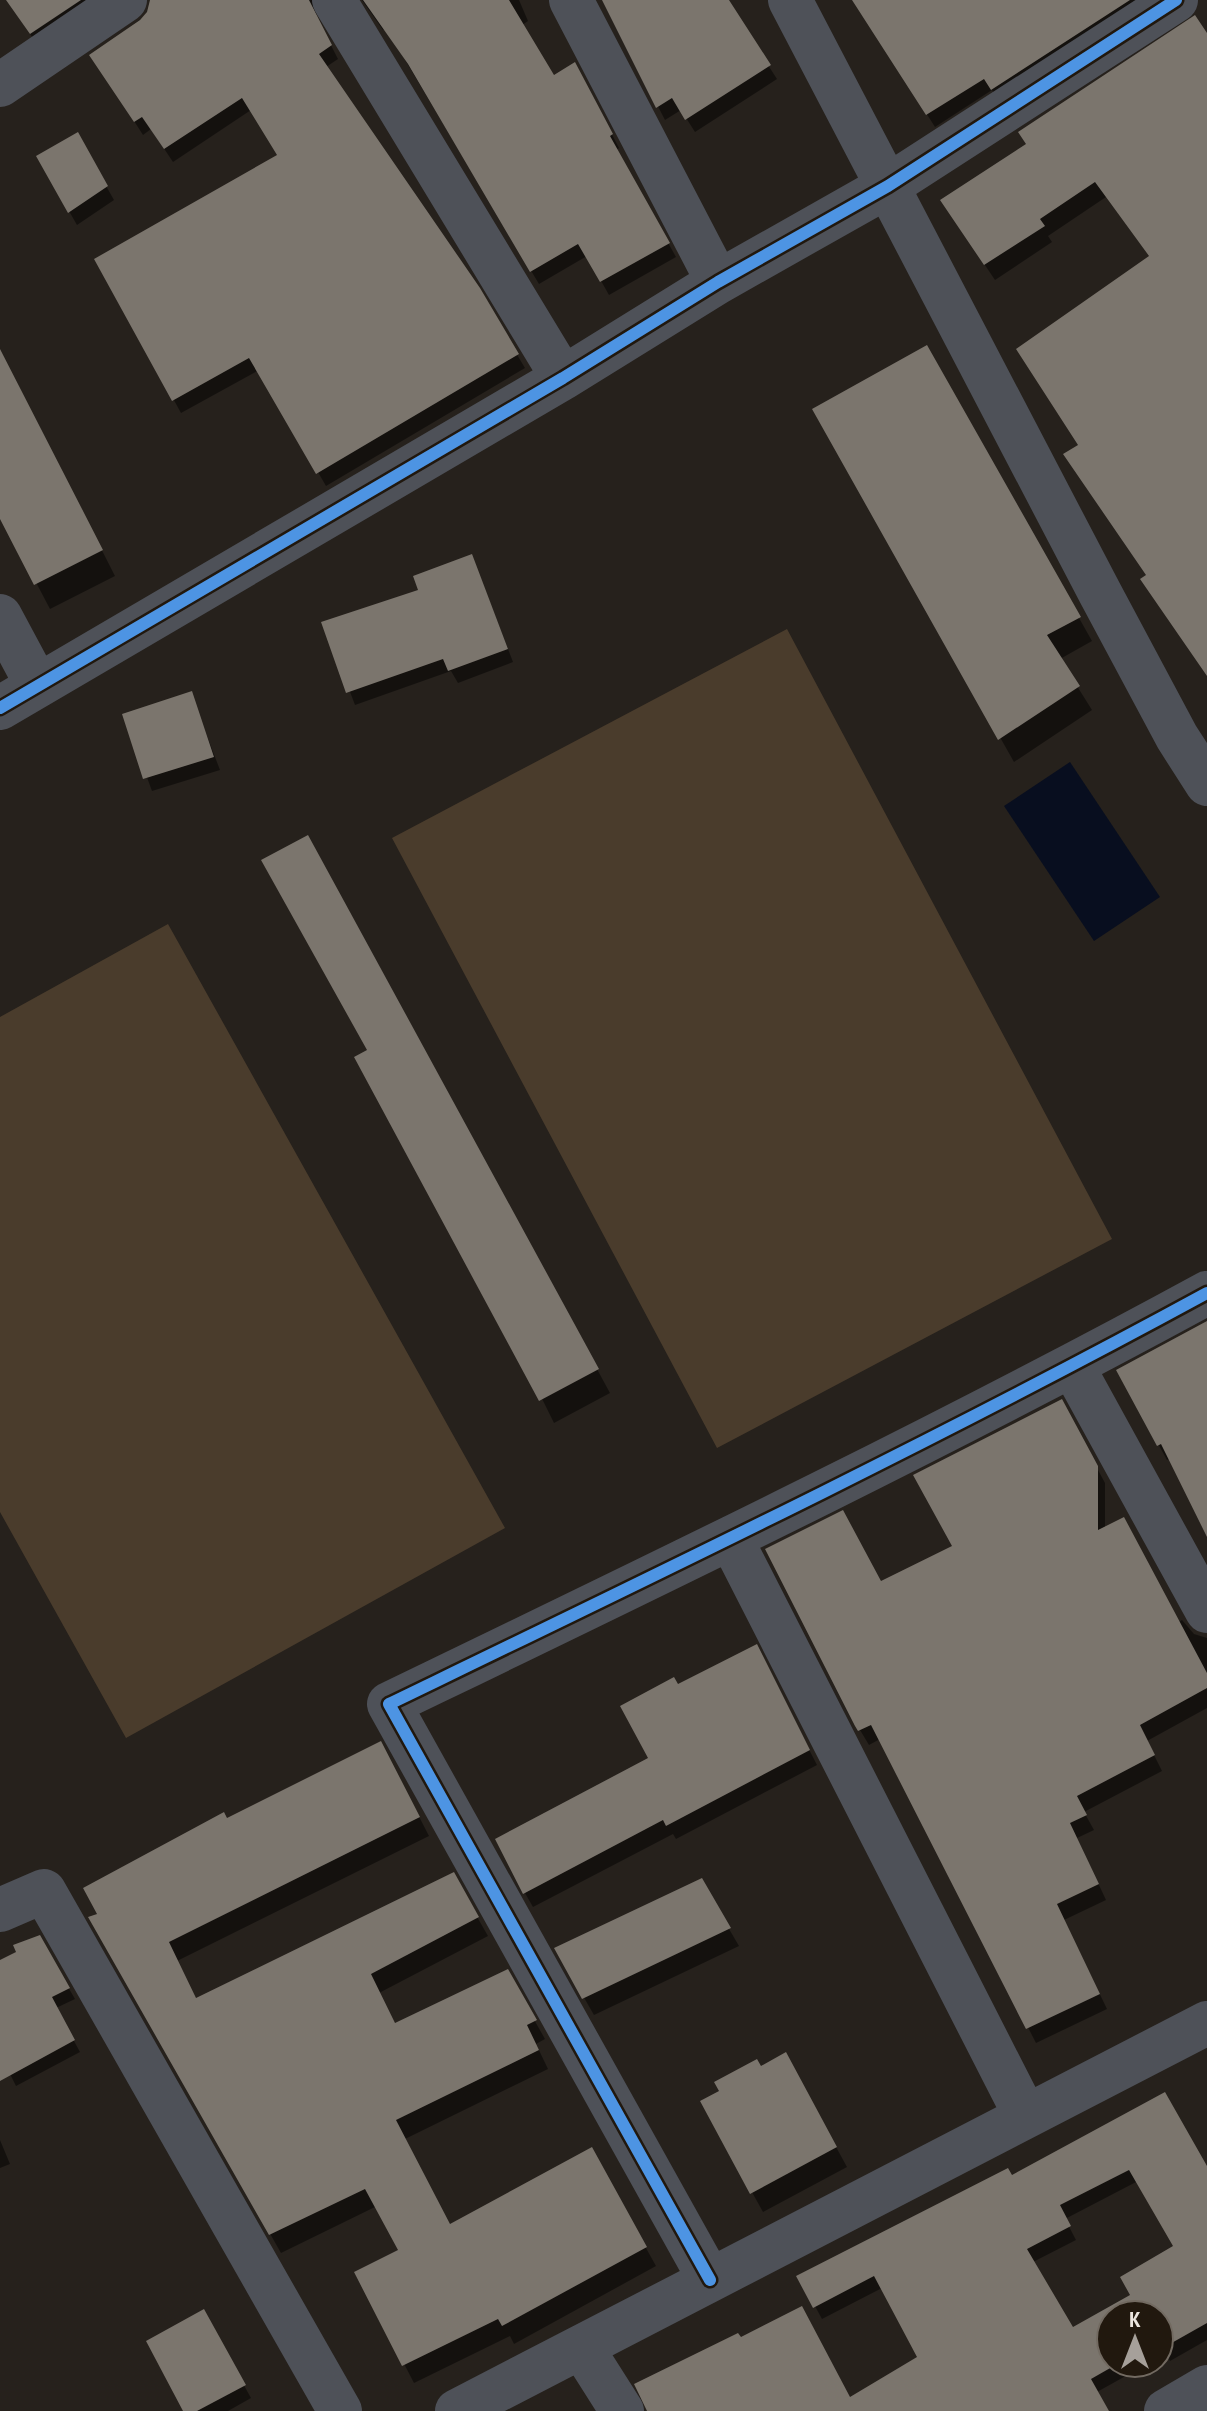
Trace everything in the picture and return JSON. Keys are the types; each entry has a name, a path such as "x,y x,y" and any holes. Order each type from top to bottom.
{"street":[{"path":"0,85 125,0"},
{"path":"334,0 563,378"},
{"path":"571,0 718,282"},
{"path":"790,0 888,186 1192,728 1207,784"},
{"path":"0,708 563,378 718,282 888,186 1176,0"},
{"path":"0,616 37,685"},
{"path":"710,2280 389,1704 731,1539 1073,1367 1207,1293"},
{"path":"1073,1367 1207,1611"},
{"path":"731,1539 1025,2115"},
{"path":"0,1910 44,1891 340,2411"},
{"path":"457,2411 1207,2023"},
{"path":"582,2348 622,2411"},
{"path":"1166,2411 1207,2387"}],"shaded area":[{"path":"787,629 1112,1239 717,1448 392,838"},
{"path":"168,924 505,1528 126,1738 0,1512 0,1017"}],"water":[{"path":"1070,762 1160,897 1094,941 1004,806"}],"building":[{"path":"6,0 81,0 30,34"},
{"path":"150,0 309,0 332,45 319,54 480,288 519,354 316,474 249,358 172,401 94,259 277,155 242,98 164,149 142,117 134,122 89,55 140,20 147,12"},
{"path":"363,0 509,0 554,75 575,62 613,134 610,136 670,243 600,282 578,244 530,272 408,64"},
{"path":"602,0 729,0 771,65 685,120 672,98 656,108"},
{"path":"852,0 1130,0 991,90 984,79 926,115"},
{"path":"1195,15 1207,33 1207,676 1140,579 1146,575 1063,454 1078,445 1016,349 1149,256 1095,182 1040,219 1045,226 984,265 940,200 1026,144 1018,132"},
{"path":"78,132 108,186 68,213 36,156"},
{"path":"927,345 1081,617 1047,635 1080,686 998,740 812,409"},
{"path":"0,349 103,550 34,585 0,519"},
{"path":"472,554 508,649 448,671 443,659 346,693 321,622 418,590 413,576"},
{"path":"192,691 214,757 143,779 122,714"},
{"path":"308,835 599,1369 539,1401 354,1057 367,1050 261,860"},
{"path":"1207,1321 1207,1537 1161,1444 1157,1446 1116,1370"},
{"path":"1062,1399 1098,1466 1098,1530 1124,1517 1207,1673 1207,1688 1140,1725 1155,1755 1077,1796 1087,1815 1070,1823 1099,1884 1057,1904 1100,1994 1026,2029 871,1725 858,1731 765,1549 843,1510 881,1581 952,1546 913,1475"},
{"path":"757,1644 810,1750 666,1826 663,1820 523,1894 495,1839 648,1758 620,1706 674,1677 678,1684"},
{"path":"381,1741 420,1817 169,1942 196,1998 454,1872 479,1917 371,1974 395,2023 508,1969 537,2020 527,2025 539,2050 396,2120 450,2224 592,2147 647,2247 502,2326 498,2319 402,2366 354,2272 398,2250 365,2189 269,2235 88,1917 97,1914 83,1888 224,1812 227,1818"},
{"path":"702,1878 731,1928 582,1999 554,1948"},
{"path":"40,1935 70,1988 52,1997 75,2040 0,2081 0,1960 16,1952 13,1945"},
{"path":"786,2052 837,2147 750,2194 700,2101 719,2091 714,2082 757,2059 761,2066"},
{"path":"1165,2092 1207,2166 1207,2323 1175,2341 1175,2299 1123,2299 1130,2295 1120,2277 1173,2246 1129,2170 1060,2205 1071,2226 1027,2249 1073,2327 1095,2315 1095,2377 1091,2379 1109,2411 647,2411 634,2384 738,2333 741,2337 802,2306 850,2397 917,2357 874,2276 813,2308 796,2276 1008,2168 1012,2175"},
{"path":"204,2309 246,2385 197,2411 183,2411 146,2341"}],"cycle path":[{"path":"0,708 563,378 718,282 888,186 1176,0"},
{"path":"710,2280 389,1704 903,1452 1207,1293"}]}
